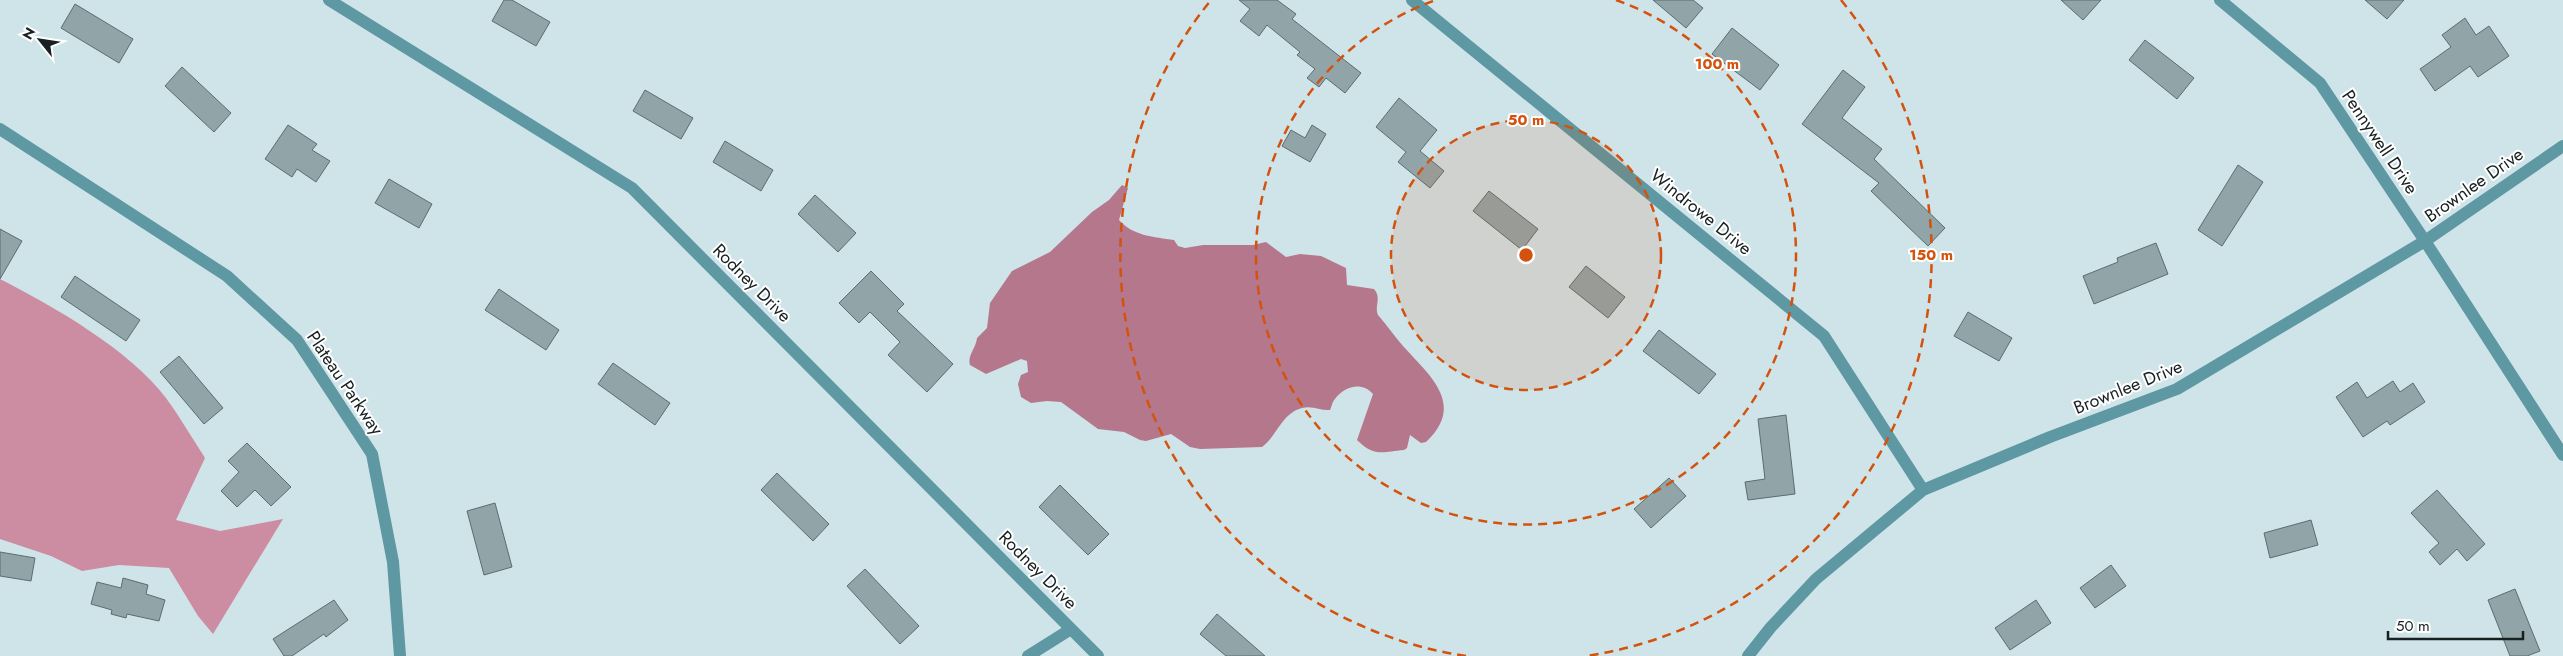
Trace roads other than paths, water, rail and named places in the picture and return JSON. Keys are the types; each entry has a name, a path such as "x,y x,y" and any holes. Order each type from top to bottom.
{"street":[{"name":"Rodney Drive","path":"329,0 632,188 1098,656"},
{"name":"Windrowe Drive","path":"1412,0 1824,336 1924,490"},
{"name":"Pennywell Drive","path":"2220,0 2320,83 2563,455"},
{"name":"Plateau Parkway","path":"0,129 227,276 297,340 372,454 393,562 400,656"},
{"name":"Brownlee Drive","path":"1748,656 1771,627 1816,579 1924,490 2050,437 2177,389 2425,241 2563,146"},
{"path":"1028,656 1071,629"}]}
